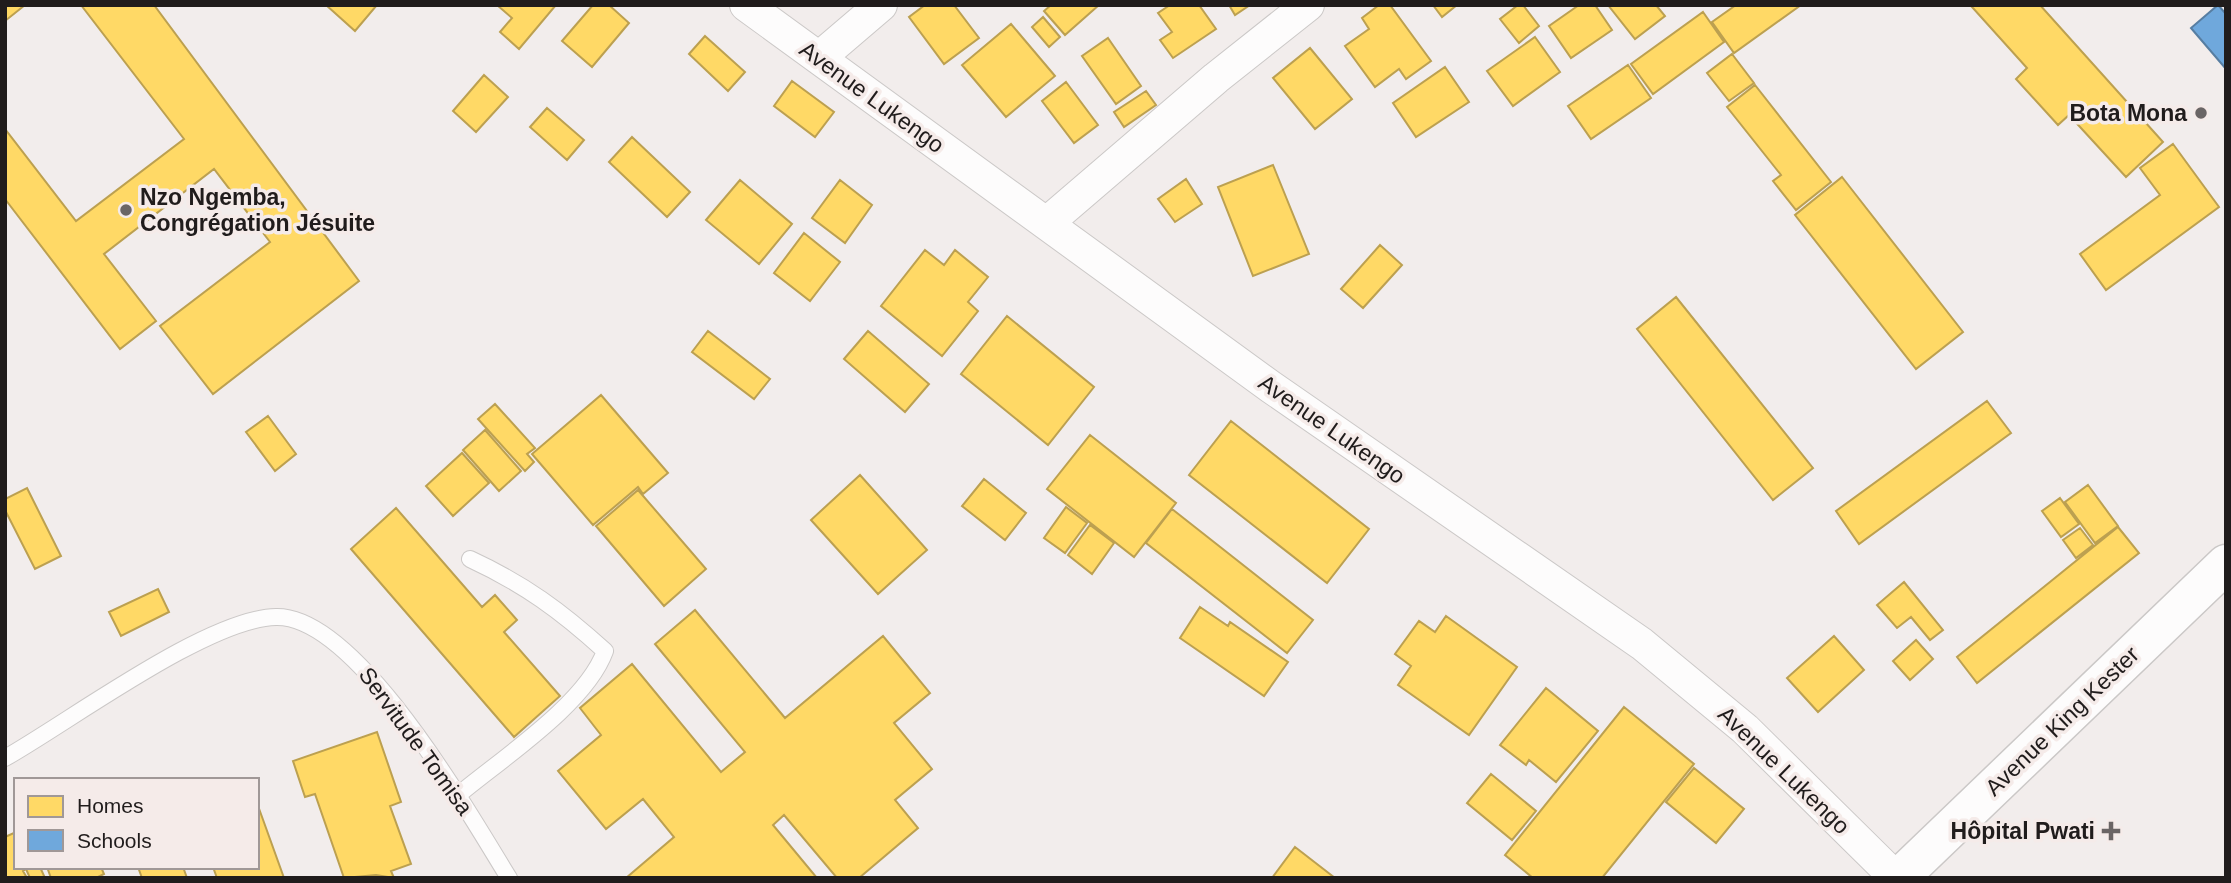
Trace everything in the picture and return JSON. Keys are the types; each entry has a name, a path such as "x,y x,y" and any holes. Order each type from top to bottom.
{"street":[{"name":"Avenue Lukengo","path":"746,5 1271,387 1642,644 1745,729 1897,878"},
{"path":"819,58 881,5"},
{"path":"1047,223 1216,78 1308,5"},
{"name":"Avenue King Kester","path":"1897,878 2226,564"}],"lane":[{"path":"457,796 578,696 599,668 605,651 563,612 525,586 470,558"},
{"name":"Servitude Tomisa","path":"5,758 196,644 232,627 276,617 307,623 356,659 389,698 457,796 509,878"}],"building: Homes":[{"path":"5,5 25,5 5,21"},
{"name":"Nzo Ngemba, Congrégation Jésuite","path":"81,5 154,5 359,281 213,394 160,326 270,242 214,169 104,254 156,321 120,349 5,199 5,129 76,221 184,139"},
{"path":"326,5 377,5 355,31"},
{"path":"497,5 556,5 519,49 500,32 512,18"},
{"path":"593,5 609,5 629,23 592,67 562,41"},
{"path":"925,5 954,5 979,38 944,64 909,17"},
{"path":"1051,5 1099,5 1065,35 1044,11"},
{"path":"1170,5 1199,5 1216,29 1173,58 1160,40 1172,32 1158,13"},
{"path":"1229,5 1250,5 1235,15"},
{"path":"1379,5 1390,5 1431,61 1406,79 1399,69 1375,87 1345,46 1369,29 1362,18"},
{"path":"1433,5 1457,5 1442,17"},
{"path":"1518,5 1523,5 1539,26 1519,43 1500,19"},
{"path":"1579,5 1595,5 1612,30 1571,58 1549,26"},
{"path":"1608,5 1656,5 1665,16 1635,39"},
{"path":"1736,5 1801,5 1734,53 1712,22"},
{"path":"2040,5 2163,142 2126,177 2069,115 2058,125 2016,79 2027,68 1972,7"},
{"path":"1703,12 1724,42 1653,94 1631,64"},
{"path":"1043,17 1060,37 1049,47 1032,27"},
{"path":"1011,24 1055,76 1006,117 962,65"},
{"path":"705,36 745,72 728,91 689,54"},
{"path":"1535,37 1560,72 1513,106 1487,71"},
{"path":"1108,38 1141,86 1116,104 1082,56"},
{"path":"1310,48 1352,99 1315,129 1273,78"},
{"path":"1732,54 1754,83 1729,101 1707,73"},
{"path":"1628,65 1651,98 1591,139 1568,106"},
{"path":"1445,67 1469,102 1416,137 1393,103"},
{"path":"484,75 508,97 476,132 453,111"},
{"path":"792,81 834,112 815,137 774,106"},
{"path":"1066,82 1098,125 1074,143 1042,101"},
{"path":"1755,85 1831,182 1796,210 1773,181 1781,175 1727,107"},
{"path":"1146,91 1156,105 1124,127 1114,112"},
{"path":"547,108 584,140 567,160 530,127"},
{"path":"632,137 690,192 667,217 609,162"},
{"path":"2173,144 2219,207 2106,290 2080,254 2160,195 2140,168"},
{"path":"1273,165 1309,254 1253,276 1218,187"},
{"path":"1842,177 1963,332 1916,369 1795,215"},
{"path":"1186,179 1202,204 1175,222 1158,199"},
{"path":"740,180 792,224 759,264 706,220"},
{"path":"840,180 872,205 845,243 812,218"},
{"path":"804,233 840,262 810,301 774,273"},
{"path":"1380,245 1402,265 1363,308 1341,289"},
{"path":"925,250 944,265 955,250 988,277 968,302 978,311 942,356 881,306"},
{"path":"1676,297 1813,468 1773,500 1637,329"},
{"path":"1007,316 1094,387 1048,445 961,374"},
{"path":"708,331 770,379 754,399 692,352"},
{"path":"868,331 929,384 905,412 844,359"},
{"path":"601,395 668,473 643,494 638,487 593,525 532,454"},
{"path":"1987,401 2011,433 1859,544 1836,511"},
{"path":"495,404 535,448 527,454 534,462 525,471 478,419"},
{"path":"268,416 296,454 275,471 246,432"},
{"path":"1231,421 1369,529 1327,583 1189,475"},
{"path":"485,430 521,471 499,491 463,450"},
{"path":"1090,435 1176,503 1134,557 1047,489"},
{"path":"462,453 489,483 453,516 426,486"},
{"path":"860,475 927,550 878,594 811,520"},
{"path":"984,479 1026,513 1005,540 962,506"},
{"path":"2088,485 2118,526 2095,543 2065,502"},
{"path":"27,488 61,556 35,569 5,510 5,499"},
{"path":"638,490 706,569 664,606 596,526"},
{"path":"2060,498 2079,524 2061,537 2042,511"},
{"path":"1066,507 1087,523 1065,553 1044,538"},
{"path":"396,508 482,607 495,595 517,620 504,632 560,696 514,737 351,549"},
{"path":"1172,509 1313,620 1287,653 1146,543"},
{"path":"1090,525 1114,543 1092,574 1068,555"},
{"path":"2118,527 2139,553 1977,683 1957,657"},
{"path":"2080,528 2093,545 2076,558 2063,540"},
{"path":"1904,582 1943,630 1930,640 1911,617 1897,628 1877,605"},
{"path":"158,589 169,612 121,636 109,612"},
{"path":"1200,607 1228,626 1230,622 1288,662 1264,696 1180,638"},
{"path":"695,610 785,718 883,636 930,693 894,723 932,769 895,800 918,828 859,878 837,878 784,815 773,825 817,878 626,878 674,837 643,799 606,829 558,771 601,735 580,708 632,664 721,772 745,752 655,644"},
{"path":"1446,616 1517,667 1469,735 1398,685 1411,666 1395,654 1419,621 1435,632"},
{"path":"1834,636 1864,670 1818,712 1787,678"},
{"path":"1916,640 1933,659 1910,680 1893,661"},
{"path":"1546,688 1598,731 1556,782 1529,760 1526,765 1500,745"},
{"path":"1624,707 1694,764 1602,878 1533,878 1505,855"},
{"path":"377,732 401,802 390,806 411,864 391,871 394,878 376,875 344,878 315,794 305,797 293,761"},
{"path":"1694,768 1744,809 1716,843 1666,802"},
{"path":"1491,774 1536,811 1512,840 1467,803"},
{"path":"259,809 284,878 217,878 214,869 259,869"},
{"path":"14,833 14,869 26,869 23,871 27,878 5,878 5,837"},
{"path":"1295,847 1335,878 1272,878"},
{"path":"26,869 41,869 45,878 30,878"},
{"path":"48,869 102,869 104,874 96,878 51,878"},
{"path":"139,869 184,869 187,878 142,878"}],"building: Schools":[{"path":"2218,5 2226,14 2226,69 2191,28"}],"place":[{"name":"Bota Mona","path":"2201,113"},
{"name":"Nzo Ngemba, Congrégation Jésuite","path":"126,210"},
{"name":"Hôpital Pwati","path":"2111,831"}]}
